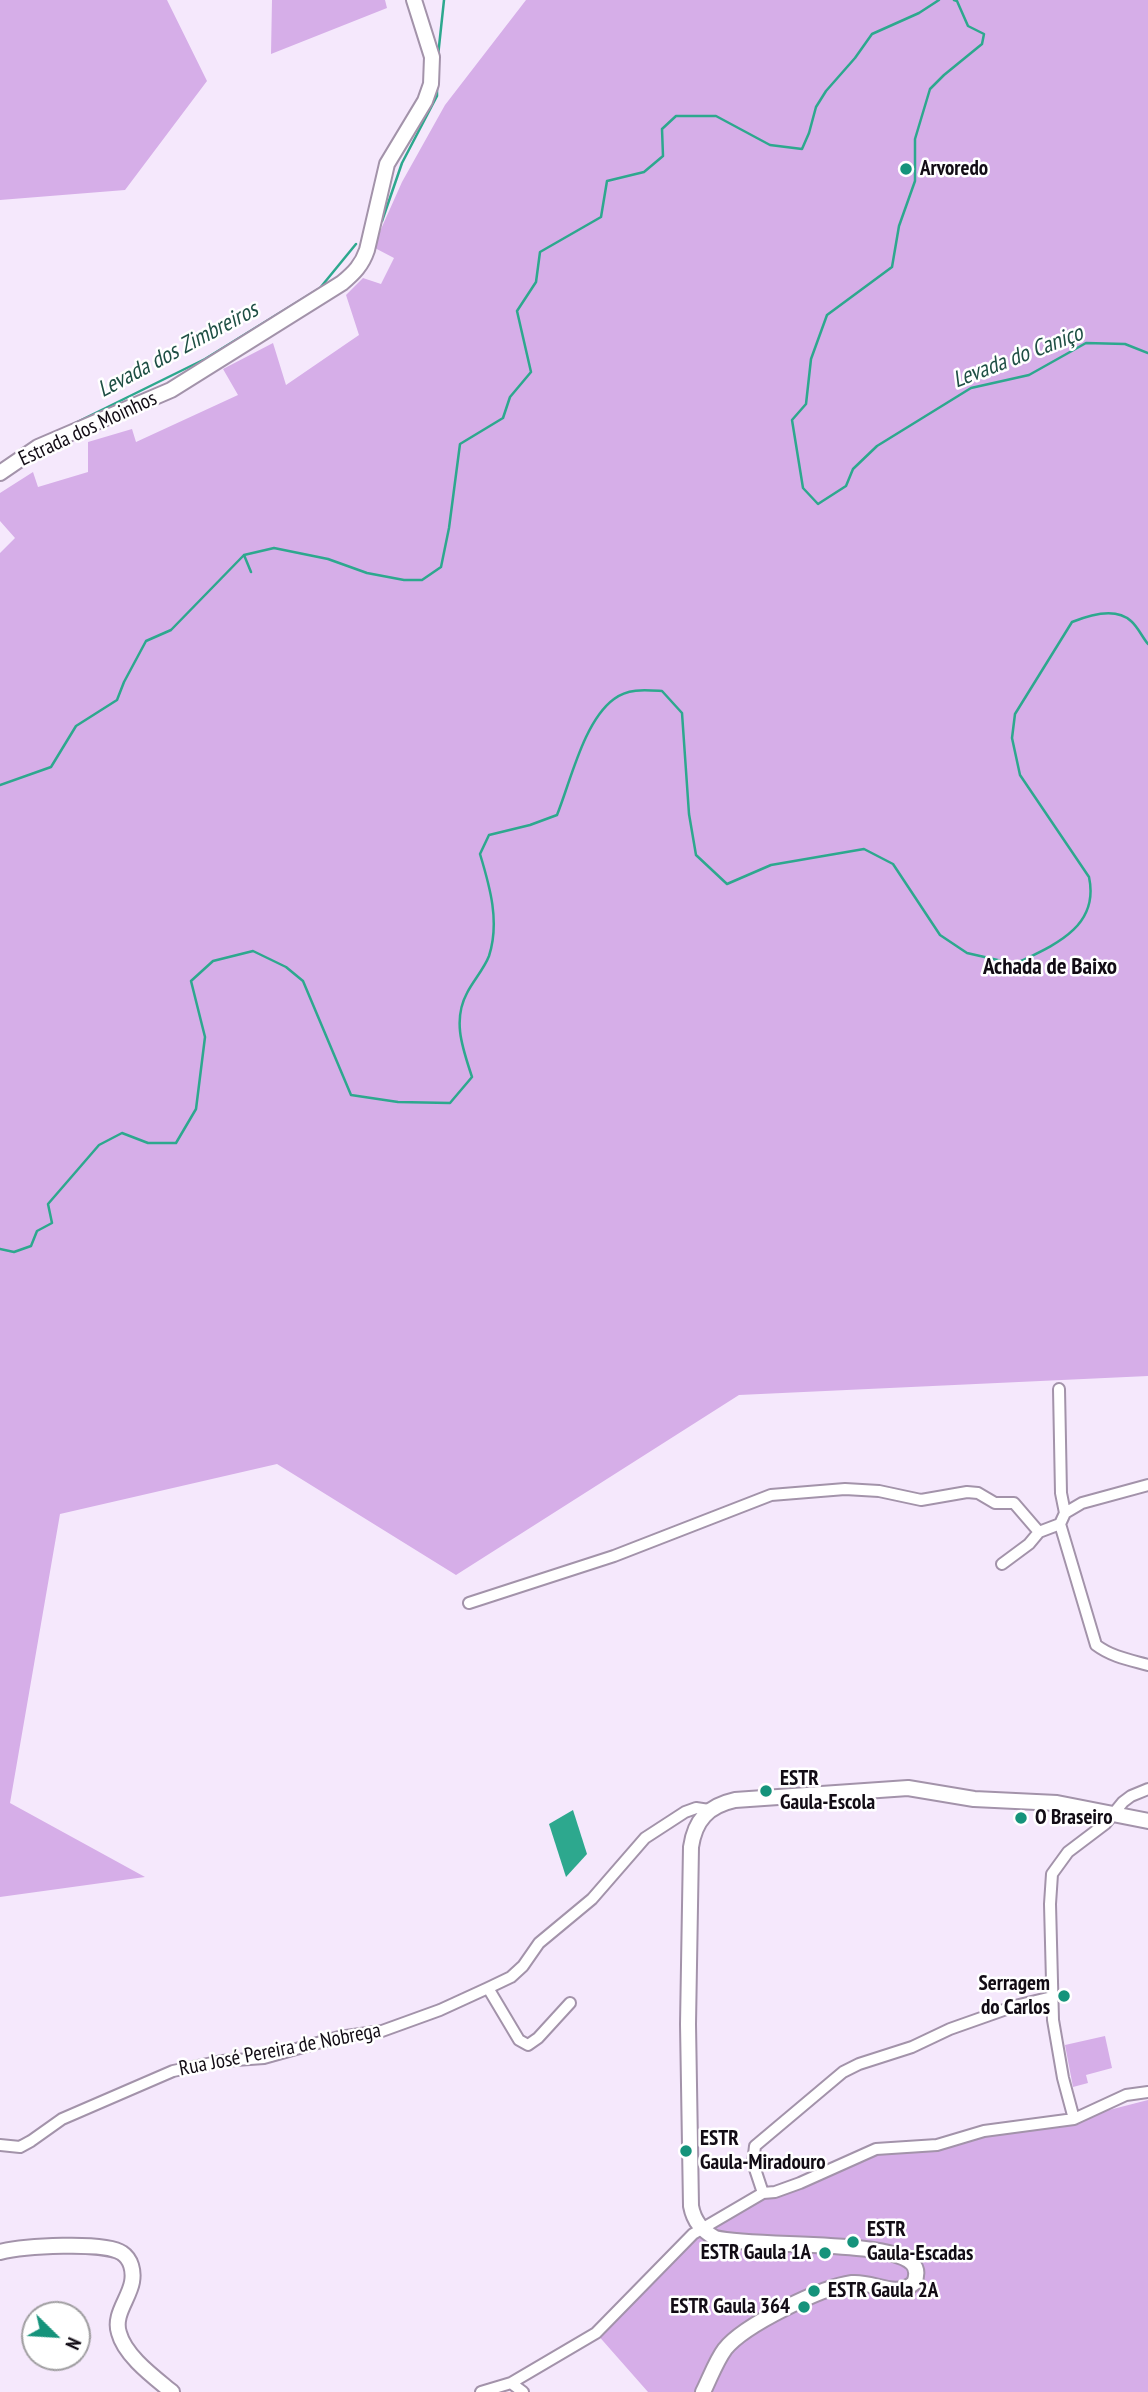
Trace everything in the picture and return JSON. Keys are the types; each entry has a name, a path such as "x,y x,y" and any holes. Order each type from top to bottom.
{"main road":[{"name":"Estrada dos Moinhos","path":"0,473 38,447 171,390 355,273 367,250 387,164 425,100 431,84 432,57 414,0"},
{"path":"703,2392 724,2350 754,2324 821,2293 852,2283 904,2290 914,2283 917,2273 911,2262 895,2255 837,2247 725,2241 715,2238 701,2228 695,2219 691,2206 688,2024 691,1872 696,1825 709,1810 721,1803 735,1800 908,1788 974,1799 1058,1803 1148,1821"},
{"path":"0,2252 26,2248 107,2246 125,2254 131,2264 132,2280 118,2320 119,2335 129,2351 172,2392"}],"street":[{"path":"1059,1389 1063,1518 1096,1646 1120,1658 1148,1665"},
{"path":"1002,1564 1029,1544 1039,1532 1082,1503 1148,1485"},
{"path":"469,1603 614,1556 771,1495 845,1489 921,1500 952,1493 978,1493 995,1503 1014,1503 1039,1532"},
{"path":"1074,2119 1063,2078 1052,1997 1052,1874 1068,1852 1105,1824 1131,1796 1148,1789"},
{"name":"Rua José Pereira de Nobrega","path":"0,2145 20,2147 62,2119 173,2071 222,2061 264,2058 339,2037 382,2031 440,2010 510,1976 523,1966 538,1943 592,1899 645,1838 685,1812 696,1808 709,1810"},
{"path":"488,1987 519,2040 528,2045 538,2038 570,2003"},
{"path":"762,2193 753,2163 755,2147 843,2072 912,2047 950,2029 1052,1997"},
{"path":"481,2392 511,2383 596,2333 701,2228 762,2193 775,2192 800,2183 876,2149 937,2145 984,2131 1074,2119 1126,2095 1148,2092"},
{"path":"511,2383 523,2392"}],"shaded area":[{"path":"0,0 167,0 207,81 125,190 0,200"},
{"path":"272,0 385,0 387,8 271,54"},
{"path":"526,0 1148,0 1148,1376 739,1395 456,1575 277,1464 60,1514 10,1803 145,1877 0,1897 0,553 15,538 0,521 0,493 33,472 38,487 88,472 88,442 132,429 136,442 238,395 223,369 273,343 286,385 359,335 346,295 363,278 381,284 394,258 373,247 402,182 445,105"},
{"path":"573,1810 587,1854 566,1877 549,1824"},
{"path":"1105,2036 1112,2068 1086,2075 1088,2083 1073,2087 1065,2045"},
{"path":"1148,2100 1148,2392 648,2392 596,2333 701,2228 863,2153 1074,2119"}],"waterway":[{"name":"Levada dos Zimbreiros","path":"438,56 444,0"},
{"name":"Levada do Caniço","path":"0,785 51,767 76,726 117,700 146,641 171,630 244,555 274,548 328,559 367,573 404,580 422,580 441,567 460,444 503,418 510,397 531,372 517,311 536,282 540,252 601,217 607,181 644,172 663,156 662,129 676,116 716,116 770,145 802,149 816,107 872,34 919,13 939,0"},
{"name":"Levada do Caniço","path":"954,0 957,1 968,26 984,34 982,44 930,89 915,139 915,181 899,226 892,267 827,315 811,359 806,404 792,420 803,488 818,504 846,486 853,469 877,446 971,388 1029,375 1086,343 1125,344 1148,353"},
{"name":"Levada dos Zimbreiros","path":"382,221 402,163 437,96 437,87"},
{"name":"Levada dos Zimbreiros","path":"63,429 205,359 320,288 356,244"},
{"path":"244,555 251,572"},
{"path":"0,1249 14,1252 31,1246 37,1231 52,1223 48,1204 99,1145 122,1133 148,1143 176,1143 196,1109 205,1037 191,981 213,961 253,951 286,967 303,981 351,1095 398,1102 450,1103 472,1077 460,1035 460,1014 467,993 487,961 494,930 492,905 480,854 489,835 557,815 594,721 614,699 625,693 662,691 682,713 689,814 696,855 727,884 771,865 864,849 893,864 940,935 967,953 1015,964 1044,950 1070,933 1080,922 1087,910 1089,877 1020,775 1012,738 1015,714 1072,622 1094,615 1118,614 1133,623 1148,644"}],"place":[{"name":"Arvoredo","path":"906,169"},
{"name":"ESTR Gaula-Escola","path":"766,1791"},
{"name":"O Braseiro","path":"1021,1818"},
{"name":"Serragem do Carlos","path":"1064,1996"},
{"name":"ESTR Gaula-Miradouro","path":"686,2151"},
{"name":"ESTR Gaula-Escadas","path":"853,2242"},
{"name":"ESTR Gaula 1A","path":"825,2253"},
{"name":"ESTR Gaula 2A","path":"814,2291"},
{"name":"ESTR Gaula 364","path":"804,2307"}],"district":[{"name":"Achada de Baixo","path":"1050,967"}]}
